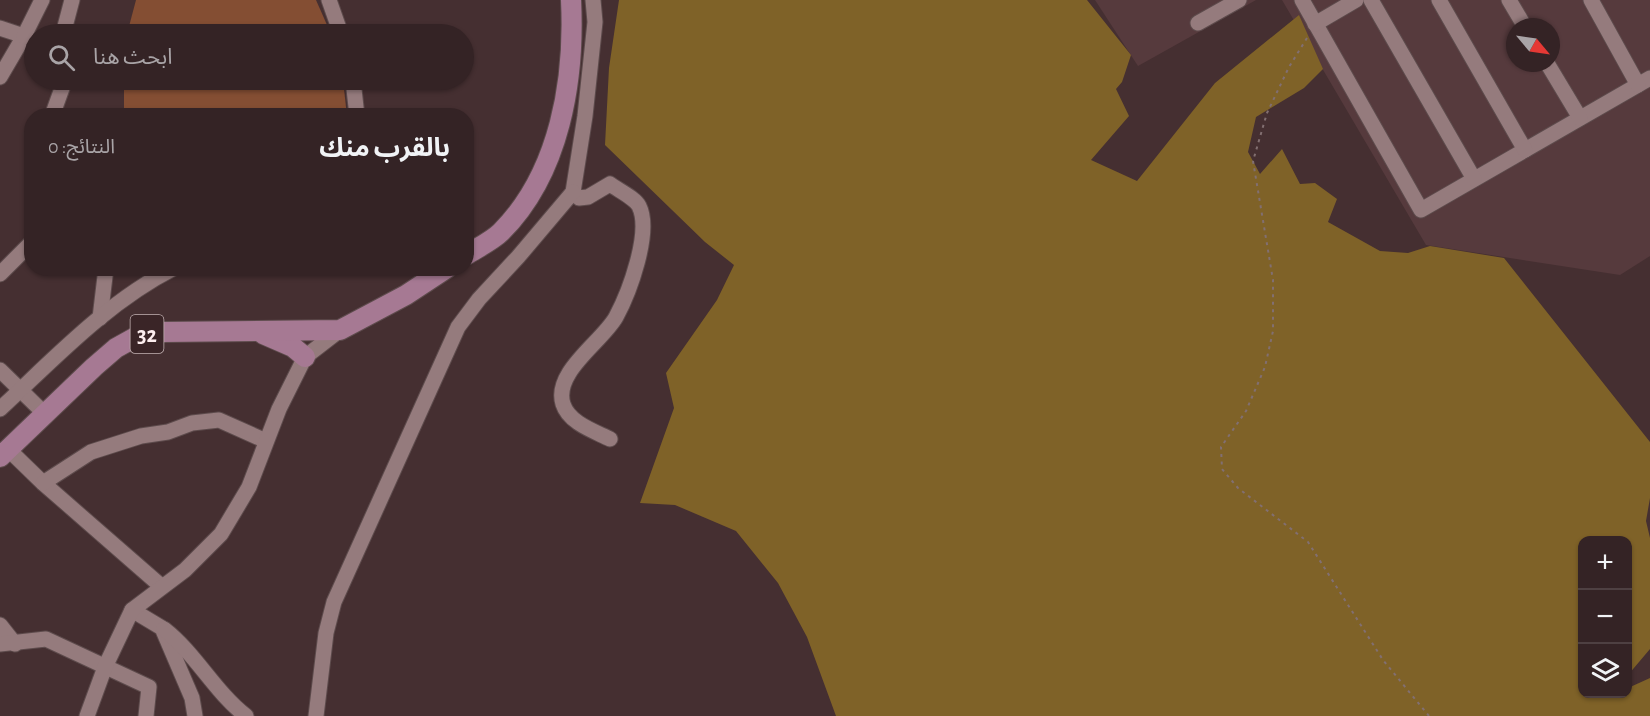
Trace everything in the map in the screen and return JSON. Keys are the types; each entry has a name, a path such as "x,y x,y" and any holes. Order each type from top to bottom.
{"main road":[{"path":"474,250 500,233 522,206 552,152 560,126 567,78 572,22 571,0"},
{"name":"32","path":"4,453 105,357 134,338 163,332 340,330 406,295 435,276"},
{"path":"256,331 293,347 305,357"}],"street":[{"path":"30,24 42,0"},
{"path":"66,24 72,0"},
{"path":"329,0 337,24"},
{"path":"316,716 326,633 334,602 458,327 478,299 518,257 573,192 585,116 595,22 593,0"},
{"path":"1198,23 1239,0"},
{"path":"1302,0 1420,210 1644,82 1591,0"},
{"path":"1315,24 1356,0"},
{"path":"1371,0 1474,179"},
{"path":"1439,0 1525,150"},
{"path":"1509,0 1520,18"},
{"path":"0,28 24,36 0,77"},
{"path":"1552,72 1580,118"},
{"path":"55,108 61,90"},
{"path":"354,90 356,108"},
{"path":"573,192 579,198 615,188 639,204 644,222 638,261 615,318 573,367 561,392 563,406 573,419 610,439"},
{"path":"0,274 24,250"},
{"path":"100,318 105,276"},
{"path":"0,409 100,318 131,293 160,276"},
{"path":"87,716 105,667 132,610 185,570 221,534 249,487 279,409 305,357 340,330"},
{"path":"0,370 45,414"},
{"path":"43,483 91,452 141,436 168,432 192,423 219,420 266,441"},
{"path":"4,453 43,483 161,586"},
{"path":"132,610 178,640 221,693 246,716"},
{"path":"162,628 192,698 195,716"},
{"path":"4,635 46,639 148,687 146,716"}],"path":[{"path":"1315,24 1289,67 1267,113 1254,161 1273,280 1273,331 1265,367 1246,411 1221,447 1222,470 1238,488 1308,542 1383,660 1429,716"}],"shaded area":[{"path":"619,0 1087,0 1131,55 1122,82 1116,89 1129,116 1091,160 1137,181 1215,83 1299,15 1323,69 1304,88 1256,117 1248,152 1260,174 1282,149 1300,184 1315,183 1337,199 1328,222 1380,251 1408,253 1430,246 1504,258 1650,442 1650,498 1646,521 1650,538 1650,649 1632,670 1632,536 1578,536 1578,698 1632,698 1632,686 1650,678 1650,716 836,716 807,637 778,583 736,531 675,505 640,503 674,408 666,373 717,300 734,265 705,242 605,145 609,68"},
{"path":"1095,0 1256,0 1138,66"},
{"path":"1282,0 1650,0 1650,256 1620,275 1426,245"}],"building":[{"path":"136,0 316,0 327,24 130,24"},
{"path":"124,90 344,90 346,108 124,108"}]}
